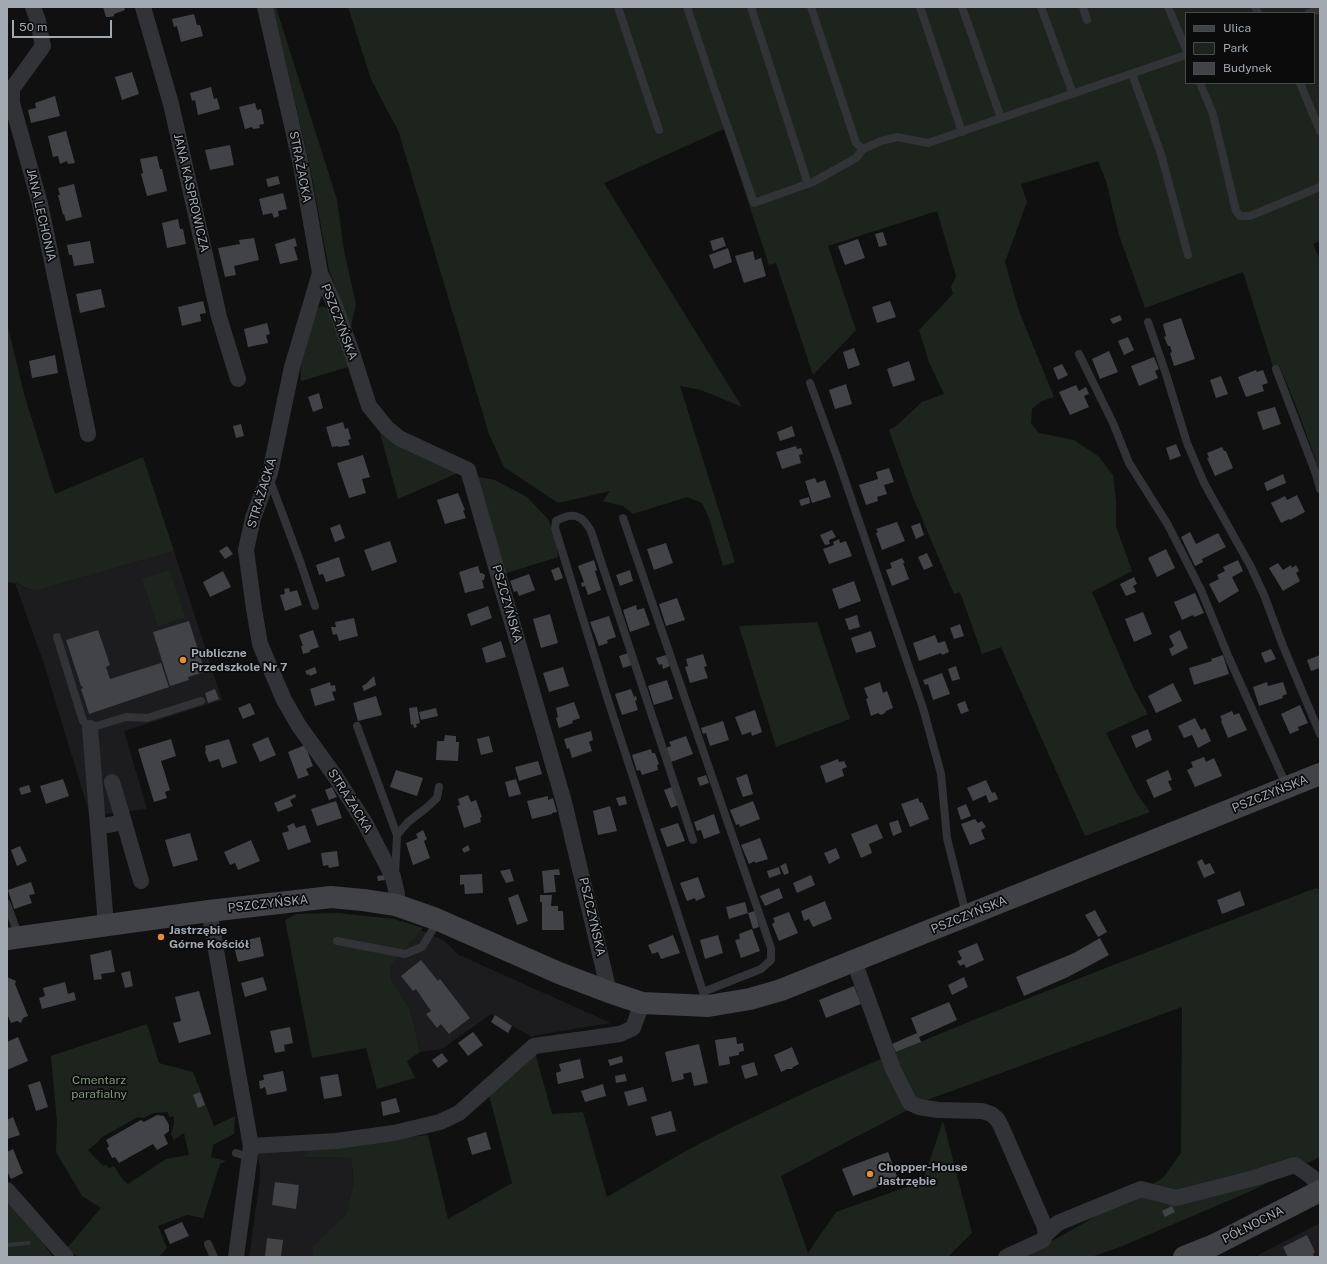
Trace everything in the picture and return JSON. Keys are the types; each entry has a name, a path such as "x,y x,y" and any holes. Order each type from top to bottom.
{"street":[{"name":"JANA LECHONIA","path":"33,7 38,21 43,46 12,89 12,103 40,204 88,434"},
{"name":"JANA KASPROWICZA","path":"144,7 170,104 219,317 238,379"},
{"name":"STRAŻACKA","path":"265,7 301,165 320,273 292,367 269,477 253,518 246,550 260,644 284,700 365,823 393,877 396,894"},
{"name":"PSZCZYŃSKA","path":"320,273 333,301 369,406 386,427 399,438 468,470 564,802 609,992"},
{"path":"90,728 106,925"},
{"name":"PSZCZYŃSKA","path":"13,938 209,911 331,898 363,900 396,894 436,919 559,972 609,992 642,1003 705,999 750,999 781,990 1320,774"},
{"path":"112,782 141,881"},
{"path":"98,827 124,822"},
{"path":"209,911 245,1152 236,1257"},
{"path":"854,961 893,1069 910,1103 919,1107 938,1110 982,1111 991,1114 997,1119 1044,1225 1046,1234"},
{"path":"245,1152 394,1133 440,1122 459,1113 534,1046 620,1034 633,1028 642,1003"},
{"path":"1006,1257 1043,1240 1046,1234 1058,1223 1141,1189 1176,1198 1254,1178 1295,1165 1312,1177 1320,1188"},
{"path":"7,1190 66,1257"},
{"name":"PÓŁNOCNA","path":"1184,1257 1206,1252 1320,1191"}],"lane":[{"path":"618,7 658,130"},
{"path":"688,7 714,88 754,203 808,184 856,158 863,149 881,141 898,137 928,143 1185,55"},
{"path":"751,7 808,184"},
{"path":"811,7 856,143 863,149"},
{"path":"920,7 962,132"},
{"path":"962,7 1001,118"},
{"path":"1041,7 1073,94"},
{"path":"1083,7 1087,20"},
{"path":"1168,7 1185,47"},
{"path":"1132,74 1162,154 1188,255"},
{"path":"1200,84 1213,114 1236,211 1240,216 1250,216 1320,187"},
{"path":"1300,84 1320,131"},
{"path":"1148,322 1187,443 1204,484 1251,567 1264,595 1282,646 1320,734"},
{"path":"1080,354 1113,423 1129,463 1168,525 1201,590 1229,658 1287,787"},
{"path":"1276,369 1316,474 1320,489"},
{"path":"810,383 837,457 923,708 941,774 947,838 967,916"},
{"path":"269,477 315,606"},
{"path":"623,518 771,948 771,960 761,969 705,999 607,697 555,528 556,521 565,516 574,515 581,518 587,523 591,531 693,840"},
{"path":"57,637 84,721 90,728 126,716 146,718 201,701"},
{"path":"357,726 397,835 396,894"},
{"path":"397,835 408,822 437,798 439,787"},
{"path":"7,904 13,938"},
{"path":"337,941 405,954 422,947 433,929 436,919"},
{"path":"208,1244 214,1257"}],"shaded area":[{"path":"174,551 222,700 124,731 147,809 89,816 44,664 15,583 34,591"},
{"path":"420,930 443,940 459,955 611,1023 532,1037 491,1014 442,1049 420,1052 410,1009 390,978 390,966"},
{"path":"310,1146 306,1157 351,1158 354,1184 346,1214 313,1246 313,1257 249,1257 260,1179 260,1166 256,1152"},
{"path":"1320,1223 1320,1257 1259,1257 1258,1255"}],"green space":[{"path":"273,7 276,7 337,200 344,251 356,304 351,327 329,270 310,166"},
{"path":"348,7 1320,7 1320,241 1313,244 1320,260 1320,474 1301,419 1279,365 1273,367 1243,272 1145,308 1119,235 1106,181 1098,161 1021,184 1027,202 1005,262 1019,311 1054,397 1042,401 1032,409 1031,424 1039,433 1074,440 1098,456 1113,475 1116,502 1116,526 1132,571 1092,592 1133,687 1148,714 1106,733 1137,794 1150,812 1085,836 1001,647 982,654 960,592 954,594 912,495 889,430 896,426 922,402 944,394 929,362 919,330 953,294 951,287 956,276 937,211 828,246 856,330 813,375 776,263 769,265 724,129 604,183 742,407 701,390 680,386 735,562 723,566 709,518 702,503 687,497 633,514 623,506 603,501 610,491 558,503 504,467 489,434 398,130 371,79"},
{"path":"323,306 330,310 351,362 358,398 348,367 301,381 300,360 317,308"},
{"path":"7,323 24,394 55,494 143,457 174,551 34,591 16,583 7,582"},
{"path":"378,425 460,472 398,499"},
{"path":"475,476 495,480 527,497 548,519 556,539 558,557 504,574"},
{"path":"170,570 185,617 158,626 142,579"},
{"path":"817,622 850,719 776,747 739,626"},
{"path":"1316,888 1320,890 1320,1157 1251,1191 1120,1247 1091,1257 1024,1257 1163,1178 1181,1153 1182,1007 927,1100 781,1176 808,1253 836,1212 923,1181 943,1121 972,1233 948,1257 313,1257 313,1246 346,1214 354,1183 351,1158 306,1157 310,1146 344,1145 428,1135 448,1219 512,1183 489,1095 535,1052 552,1114 583,1112 607,1197 667,1161 705,1141 855,1070 1084,976"},
{"path":"338,913 394,919 423,928 390,966 390,978 410,1009 420,1052 407,1061 415,1078 377,1089 366,1048 312,1058 285,920 296,914"},
{"name":"Cmentarz parafialny","path":"147,1024 159,1063 193,1072 214,1126 235,1116 234,1134 213,1145 211,1157 226,1161 220,1164 203,1218 187,1215 158,1226 167,1248 159,1257 78,1257 67,1248 101,1208 82,1196 56,1152 57,1122 51,1056","holes":["168,1112 169,1117 174,1116 174,1124 171,1134 174,1140 184,1133 189,1155 166,1159 128,1184 123,1180 114,1166 109,1168 106,1165 103,1166 88,1150 102,1137 138,1117 143,1118 153,1113"]},
{"path":"7,1193 53,1257 7,1257"}],"building":[{"path":"103,7 124,7 125,10 114,14 114,16 106,17"},
{"path":"194,14 197,25 200,25 203,36 181,42 177,26 174,27 172,19"},
{"path":"132,72 139,94 122,100 115,77"},
{"path":"211,87 214,99 217,98 220,109 198,115 195,100 192,101 190,93"},
{"path":"55,96 60,116 31,123 28,110 36,108 35,103"},
{"path":"255,103 257,110 261,109 264,124 259,125 260,128 253,129 252,127 245,129 239,107"},
{"path":"66,131 75,163 68,164 67,161 60,164 58,156 53,157 48,136"},
{"path":"230,145 234,165 210,170 205,150"},
{"path":"157,156 160,169 162,169 167,191 147,196 141,174 143,173 140,159"},
{"path":"278,176 280,184 268,187 266,179"},
{"path":"74,184 82,217 66,221 58,195 60,195 58,188"},
{"path":"283,193 287,209 278,211 279,216 274,218 272,213 263,215 259,199"},
{"path":"178,219 180,229 183,229 186,244 167,248 162,223"},
{"path":"883,232 887,245 879,247 875,234"},
{"path":"723,237 726,246 713,251 710,241"},
{"path":"254,238 259,260 234,266 236,275 225,277 218,248 240,244 239,240"},
{"path":"295,238 297,246 294,247 298,260 280,264 275,244"},
{"path":"858,239 865,258 845,265 838,246"},
{"path":"90,241 94,263 74,266 72,255 69,255 67,245"},
{"path":"728,248 732,262 714,269 709,255"},
{"path":"753,251 755,260 761,258 766,276 744,283 735,256"},
{"path":"101,289 105,307 80,313 76,294"},
{"path":"203,301 206,313 200,314 201,321 182,326 178,307"},
{"path":"890,301 896,317 877,323 872,307"},
{"path":"1120,315 1122,320 1113,324 1110,319"},
{"path":"1181,318 1195,359 1174,366 1170,353 1172,352 1170,346 1168,346 1164,337 1166,336 1163,324"},
{"path":"267,323 270,334 266,335 268,343 248,347 244,329"},
{"path":"1128,337 1134,350 1124,355 1118,341"},
{"path":"854,348 860,365 848,369 843,352"},
{"path":"1109,351 1118,372 1100,379 1092,359"},
{"path":"55,355 58,373 32,378 29,361"},
{"path":"1154,357 1159,369 1155,371 1158,378 1139,386 1131,366"},
{"path":"909,361 915,380 893,387 887,369"},
{"path":"1062,364 1068,375 1058,380 1053,368"},
{"path":"1256,370 1257,372 1263,370 1268,383 1262,385 1264,391 1246,397 1238,377"},
{"path":"1221,376 1228,394 1216,398 1210,380"},
{"path":"846,384 852,404 835,409 829,390"},
{"path":"1076,385 1079,391 1086,387 1089,394 1084,396 1089,407 1070,415 1059,392"},
{"path":"319,393 323,408 313,412 308,397"},
{"path":"1275,407 1281,424 1263,430 1257,412"},
{"path":"343,422 345,429 348,428 351,439 348,440 350,445 332,447 326,427"},
{"path":"241,424 244,436 236,438 233,426"},
{"path":"792,426 795,436 780,441 777,432"},
{"path":"1176,444 1181,456 1170,460 1166,448"},
{"path":"796,446 797,449 801,448 803,454 799,455 801,463 782,469 776,452"},
{"path":"1222,447 1224,451 1226,451 1233,468 1215,476 1207,458 1209,458 1207,453"},
{"path":"363,455 370,477 362,479 366,493 349,498 337,463"},
{"path":"889,468 894,482 884,485 887,494 877,497 878,501 866,505 859,485 878,479 876,472"},
{"path":"1283,474 1286,483 1267,491 1264,483"},
{"path":"815,478 817,483 825,480 831,497 812,503 805,481"},
{"path":"458,493 465,510 463,510 466,518 445,524 437,500"},
{"path":"1297,495 1305,512 1281,523 1271,503 1285,496 1287,500"},
{"path":"809,497 810,503 801,506 799,500"},
{"path":"897,522 905,541 882,550 876,529"},
{"path":"920,523 924,535 916,539 911,526"},
{"path":"340,524 345,538 335,542 330,528"},
{"path":"832,530 836,537 829,540 830,544 825,545 820,535"},
{"path":"1190,532 1196,544 1218,533 1226,547 1202,559 1203,562 1195,566 1181,537"},
{"path":"839,539 840,543 846,541 852,556 829,564 823,549 834,545 833,542"},
{"path":"390,541 397,562 372,571 364,550"},
{"path":"666,543 673,563 654,570 647,549"},
{"path":"227,546 233,554 225,559 219,551"},
{"path":"1166,549 1175,568 1157,577 1148,558"},
{"path":"927,553 933,566 924,570 918,557"},
{"path":"339,557 345,576 326,582 323,574 319,575 316,565"},
{"path":"902,558 905,563 903,563 909,579 892,586 886,570 892,568 890,563"},
{"path":"594,560 597,570 595,571 601,590 588,595 585,586 582,587 581,583 584,582 578,566"},
{"path":"1238,560 1243,571 1232,577 1239,591 1219,603 1209,584 1219,579 1217,575 1225,571 1223,567"},
{"path":"1278,563 1283,570 1291,565 1292,568 1296,565 1299,571 1296,573 1300,581 1283,591 1269,568"},
{"path":"478,566 480,573 485,575 484,580 482,580 484,588 465,593 459,572"},
{"path":"559,567 563,578 555,581 551,570"},
{"path":"630,570 633,581 620,586 616,575"},
{"path":"223,571 231,587 210,597 203,582"},
{"path":"529,574 535,590 519,596 517,591 514,592 510,581"},
{"path":"1134,577 1137,584 1133,586 1136,592 1126,596 1120,584"},
{"path":"854,581 861,601 839,609 832,589"},
{"path":"289,588 290,592 297,590 302,605 285,611 280,595 285,594 284,589"},
{"path":"1195,593 1204,613 1194,617 1193,615 1182,620 1174,602"},
{"path":"677,598 685,620 666,626 659,604"},
{"path":"636,605 637,610 644,608 650,625 630,632 623,610"},
{"path":"488,606 492,618 471,626 467,614"},
{"path":"1143,612 1152,634 1134,642 1125,619"},
{"path":"550,614 558,643 541,648 533,619"},
{"path":"857,615 860,627 849,630 845,619"},
{"path":"609,616 616,637 607,640 608,643 599,646 590,622"},
{"path":"354,618 358,636 339,641 337,634 333,635 331,627 336,627 335,622"},
{"path":"189,621 205,672 188,677 189,680 170,686 153,632"},
{"path":"960,624 964,636 954,639 950,628"},
{"path":"98,630 110,665 106,667 110,679 161,663 169,687 89,714 81,689 83,688 81,686 66,640"},
{"path":"313,630 319,647 303,654 301,646 303,646 299,635"},
{"path":"1180,630 1188,648 1172,656 1169,649 1174,646 1169,636"},
{"path":"871,631 876,647 856,653 851,638"},
{"path":"935,635 938,643 945,641 949,652 942,655 941,653 919,661 913,643"},
{"path":"501,641 506,657 486,663 482,648"},
{"path":"1271,649 1276,659 1265,663 1261,653"},
{"path":"628,653 632,665 623,668 619,656"},
{"path":"703,654 707,666 704,667 708,678 690,683 685,667 688,666 686,659"},
{"path":"666,655 670,666 663,669 662,664 659,665 656,658"},
{"path":"1223,655 1229,674 1194,685 1189,668 1212,661 1211,659"},
{"path":"1320,655 1320,668 1311,671 1307,660"},
{"path":"956,666 960,679 952,681 948,669"},
{"path":"315,667 317,673 310,676 309,674 307,675 305,671"},
{"path":"563,667 569,686 549,692 543,673"},
{"path":"942,673 950,694 933,700 928,684 925,685 923,680"},
{"path":"374,676 376,685 364,691 362,686"},
{"path":"667,680 673,699 654,705 648,686"},
{"path":"330,682 331,686 335,685 336,691 332,692 335,700 315,706 310,689"},
{"path":"880,682 883,693 887,691 893,708 881,715 878,713 871,716 866,699 868,698 864,688"},
{"path":"1267,682 1268,686 1283,682 1287,694 1282,696 1283,698 1259,706 1253,687"},
{"path":"1173,683 1182,701 1156,713 1148,696"},
{"path":"215,689 219,699 208,703 205,693"},
{"path":"631,689 634,697 636,696 637,700 635,701 638,710 622,715 615,694"},
{"path":"376,696 382,715 358,721 353,703"},
{"path":"965,701 969,711 961,714 957,704"},
{"path":"574,702 580,718 572,721 573,723 559,728 556,718 558,717 556,708"},
{"path":"250,703 255,714 243,719 238,708"},
{"path":"1300,705 1308,723 1298,727 1299,730 1290,734 1281,714"},
{"path":"417,707 420,723 416,724 417,727 414,728 413,724 411,725 409,708"},
{"path":"436,708 438,716 421,720 419,712"},
{"path":"755,710 762,732 752,736 751,732 742,735 735,717"},
{"path":"1232,711 1234,715 1239,713 1247,730 1228,738 1220,716"},
{"path":"1195,718 1201,730 1205,728 1211,741 1198,748 1192,735 1184,738 1178,726"},
{"path":"723,721 729,740 710,746 706,733 703,734 701,728"},
{"path":"1148,729 1152,740 1136,748 1131,736"},
{"path":"591,731 593,740 589,742 592,751 572,758 564,739"},
{"path":"445,735 456,736 456,742 459,742 458,761 436,760 437,741 444,741"},
{"path":"489,736 493,752 481,755 477,739"},
{"path":"686,736 693,754 671,762 666,748 671,746 669,742"},
{"path":"268,737 276,755 260,762 252,744"},
{"path":"171,739 176,756 161,761 170,790 165,792 167,798 154,802 138,749"},
{"path":"229,739 237,763 222,768 219,759 209,762 205,752 205,746"},
{"path":"305,745 313,766 306,769 309,775 298,779 288,752"},
{"path":"651,749 652,753 655,753 659,764 657,765 658,770 642,775 640,770 637,771 632,755"},
{"path":"1204,757 1206,762 1214,758 1222,776 1195,787 1187,770 1193,767 1191,762"},
{"path":"838,759 839,762 844,761 847,767 842,769 844,776 826,783 820,766"},
{"path":"538,761 542,774 519,781 515,767"},
{"path":"396,770 423,778 417,796 390,787"},
{"path":"1168,770 1172,780 1168,781 1172,790 1154,798 1146,780"},
{"path":"747,774 753,794 743,797 736,778"},
{"path":"706,775 709,783 700,786 697,778"},
{"path":"63,779 69,796 46,804 40,786"},
{"path":"516,779 521,794 509,797 505,782"},
{"path":"986,780 992,793 995,792 998,799 989,803 986,795 973,801 967,788"},
{"path":"29,785 31,792 21,795 19,788"},
{"path":"332,787 337,797 329,800 325,790"},
{"path":"672,787 678,805 671,808 664,790"},
{"path":"295,794 296,797 290,800 293,806 278,812 274,803"},
{"path":"468,795 471,802 476,800 482,817 480,818 481,822 464,828 457,806 460,805 458,799"},
{"path":"548,796 548,800 553,798 557,812 532,819 527,801"},
{"path":"625,796 627,804 619,806 616,798"},
{"path":"918,798 920,803 922,802 929,819 910,827 901,804"},
{"path":"336,801 342,818 317,826 311,809"},
{"path":"753,801 760,819 740,827 739,824 736,825 730,810"},
{"path":"966,804 971,816 961,820 957,808"},
{"path":"610,806 617,831 598,835 593,811"},
{"path":"714,814 720,833 704,839 701,830 697,831 694,822"},
{"path":"975,819 978,823 982,821 986,827 981,830 985,839 970,845 961,824"},
{"path":"898,820 902,832 893,836 889,823"},
{"path":"294,823 296,828 305,825 311,842 288,850 282,833 289,831 287,826"},
{"path":"678,823 685,841 667,847 660,829"},
{"path":"877,824 883,838 869,844 872,853 861,858 851,834"},
{"path":"423,830 427,839 424,841 430,858 413,865 406,843 418,838 416,834"},
{"path":"190,833 198,860 173,867 165,840"},
{"path":"760,838 768,859 755,863 755,861 749,864 741,845"},
{"path":"251,840 260,861 238,870 235,863 230,865 224,852"},
{"path":"468,845 470,850 464,853 462,849"},
{"path":"20,846 27,861 17,866 11,850"},
{"path":"836,848 840,858 829,864 824,853"},
{"path":"337,851 339,866 329,868 328,865 323,866 321,853"},
{"path":"1202,859 1205,865 1210,863 1215,873 1204,878 1197,862"},
{"path":"786,863 789,873 784,875 780,866"},
{"path":"779,867 781,874 769,878 767,871"},
{"path":"510,869 514,881 506,883 500,871"},
{"path":"559,869 560,875 554,875 556,892 544,893 542,871"},
{"path":"482,874 483,893 465,894 464,884 460,885 460,875"},
{"path":"384,875 385,880 378,881 377,876"},
{"path":"811,875 815,885 797,893 793,883"},
{"path":"698,877 705,897 696,901 695,898 687,901 680,883"},
{"path":"31,882 35,894 29,895 32,903 14,909 8,890"},
{"path":"779,888 783,898 765,906 760,896"},
{"path":"1240,891 1245,905 1222,914 1217,900"},
{"path":"518,894 528,921 517,925 508,898"},
{"path":"540,895 552,895 551,906 558,906 558,911 563,911 564,930 542,930 542,902 540,902"},
{"path":"825,901 832,919 813,927 809,919 804,921 801,911"},
{"path":"745,902 748,913 729,919 726,907"},
{"path":"1095,910 1107,932 1098,937 1085,915"},
{"path":"755,911 759,927 753,929 748,913"},
{"path":"789,912 798,933 779,941 772,924 775,922 773,918"},
{"path":"752,929 760,951 741,958 735,940 740,939 739,934"},
{"path":"673,935 680,953 661,959 658,952 652,954 648,945"},
{"path":"718,935 723,953 705,959 700,940"},
{"path":"260,937 264,956 238,962 233,943"},
{"path":"1100,938 1109,955 1068,977 1024,996 1016,977 1074,953"},
{"path":"977,943 984,960 966,968 964,964 960,966 957,961 962,959 958,951"},
{"path":"111,950 115,972 101,974 102,979 94,980 90,955"},
{"path":"421,960 438,981 440,979 470,1018 449,1034 441,1024 437,1028 426,1014 431,1011 416,989 413,991 401,976"},
{"path":"130,971 133,986 125,988 121,973"},
{"path":"7,977 16,981 15,984 28,1016 23,1018 21,1023 17,1021 11,1023 7,1014"},
{"path":"263,977 267,990 245,997 241,983"},
{"path":"964,977 968,987 952,995 948,985"},
{"path":"65,982 68,994 74,992 76,1000 42,1009 39,998 45,996 43,988"},
{"path":"854,986 861,1004 826,1018 819,1000"},
{"path":"199,991 211,1034 179,1043 173,1023 181,1021 175,997"},
{"path":"949,1002 957,1020 919,1037 921,1042 896,1052 892,1044 917,1033 911,1018"},
{"path":"495,1015 512,1026 508,1033 491,1022"},
{"path":"290,1027 293,1043 284,1045 285,1051 275,1053 270,1031"},
{"path":"473,1032 483,1045 468,1056 458,1043"},
{"path":"18,1037 28,1061 7,1070 7,1042"},
{"path":"736,1037 737,1044 743,1043 744,1051 739,1052 739,1055 729,1057 730,1064 719,1066 715,1040"},
{"path":"699,1044 708,1083 694,1086 691,1072 683,1074 684,1079 672,1082 665,1052"},
{"path":"792,1047 799,1064 792,1069 787,1069 781,1072 774,1055"},
{"path":"442,1053 448,1061 438,1068 432,1060"},
{"path":"622,1056 623,1062 610,1066 608,1060"},
{"path":"580,1059 584,1078 558,1084 556,1073 561,1071 559,1064"},
{"path":"754,1062 758,1075 745,1079 741,1066"},
{"path":"283,1071 287,1091 267,1095 265,1087 260,1089 259,1081 264,1080 263,1075"},
{"path":"338,1074 342,1096 324,1099 320,1077"},
{"path":"625,1074 627,1081 616,1083 615,1076"},
{"path":"40,1081 48,1107 36,1111 28,1085"},
{"path":"603,1084 606,1096 585,1102 581,1091"},
{"path":"643,1087 647,1101 628,1106 624,1092"},
{"path":"200,1092 205,1105 198,1108 193,1095"},
{"path":"396,1098 400,1112 383,1116 381,1102"},
{"path":"671,1111 676,1131 656,1136 651,1117"},
{"path":"157,1115 164,1116 169,1125 169,1131 164,1135 168,1144 157,1150 153,1144 119,1163 115,1157 112,1158 107,1148 109,1146 106,1140 141,1120 144,1122"},
{"path":"13,1117 20,1135 7,1139 7,1120"},
{"path":"486,1132 491,1149 472,1155 467,1138"},
{"path":"13,1149 23,1173 11,1179 7,1171 7,1152"},
{"name":"Chopper-House Jastrzębie","path":"888,1152 898,1179 853,1196 842,1169"},
{"path":"275,1182 299,1185 296,1209 272,1205"},
{"path":"1172,1206 1175,1212 1165,1217 1162,1211"},
{"path":"182,1222 189,1236 170,1244 164,1230"},
{"path":"1307,1235 1315,1252 1313,1254 1314,1257 1288,1257 1283,1247"},
{"path":"267,1238 283,1240 281,1257 265,1257"}],"waterway":[{"path":"7,1245 29,1243"}],"place":[{"name":"Publiczne Przedszkole Nr 7","path":"183,660"},
{"name":"Jastrzębie Górne Kościół","path":"161,937"},
{"name":"Chopper-House Jastrzębie","path":"870,1174"}]}
